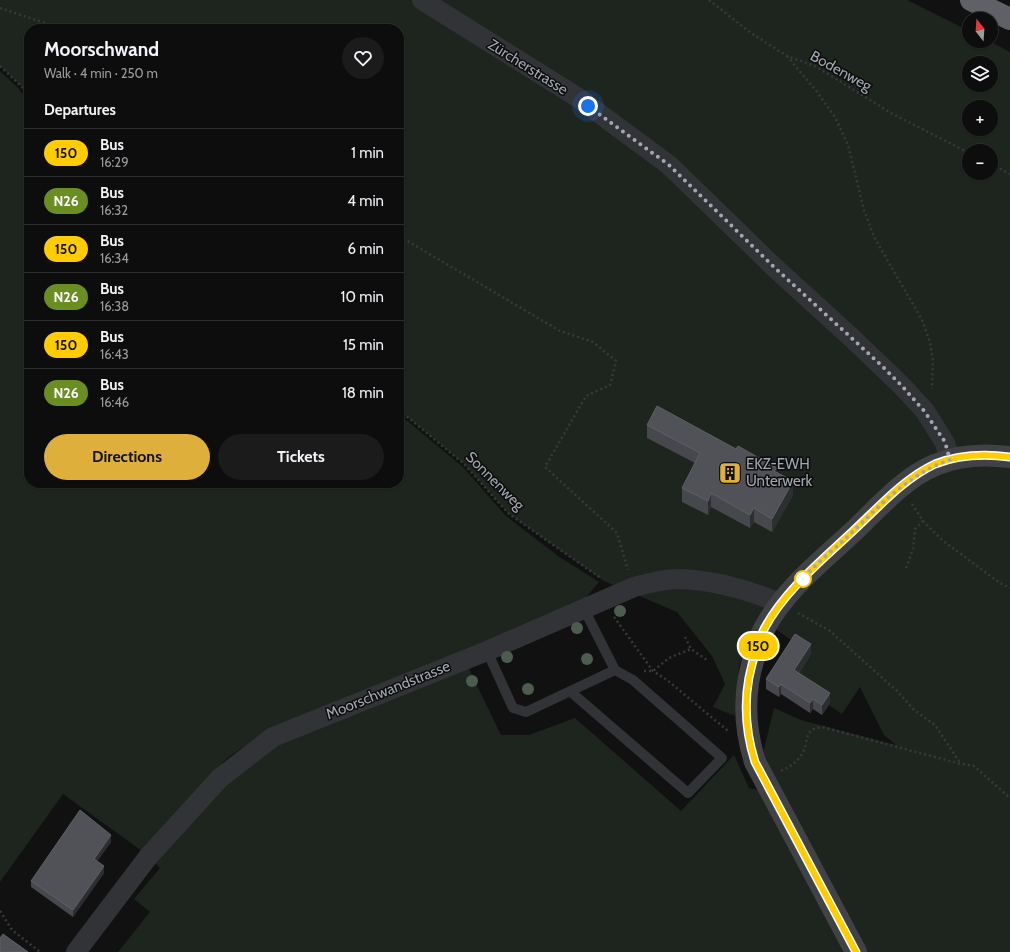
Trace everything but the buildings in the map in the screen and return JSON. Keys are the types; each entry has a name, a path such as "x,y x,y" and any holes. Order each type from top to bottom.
{"highway":[{"path":"971,0 1010,19"}],"street":[{"name":"Zürcherstrasse","path":"422,0 577,97 669,165 774,267 902,386 925,412 945,442 950,460"},
{"path":"856,952 755,762 750,747 746,716 747,686 753,660 764,630 780,603 803,579 900,487 918,474 936,464 950,460 977,455 1010,457"},
{"name":"Moorschwandstrasse","path":"76,952 148,857 220,778 273,737 487,651 634,587 659,581 678,579 710,582 755,593 780,603"}],"lane":[{"path":"572,692 688,793 722,758 633,680 615,670 584,609"},
{"path":"487,651 513,708 526,712 572,692 615,670"}],"path":[{"name":"Bodenweg","path":"709,0 751,33 787,56 815,66 891,113 962,149"},
{"path":"0,8 48,24"},
{"path":"787,56 835,116 848,145 864,210 874,237 922,320 930,342 933,361 932,396"},
{"path":"0,66 24,90"},
{"path":"998,168 1010,174"},
{"path":"404,239 560,330 592,342 616,361 610,385 586,396 545,467 617,533 634,587"},
{"name":"Sonnenweg","path":"404,414 464,464 509,514 604,581 605,599"},
{"path":"918,511 923,521 942,540 1000,583 1010,588"},
{"path":"906,568 913,549 915,529 923,521"},
{"path":"605,599 608,608 653,671 669,658 691,649"},
{"path":"780,603 830,631 897,691 914,710 935,725 961,764"},
{"path":"685,637 691,649 706,660"},
{"path":"831,729 961,764 974,766 1010,798"},
{"path":"0,912 12,930 40,952"}],"shaded area":[{"path":"0,0 907,0 962,28 962,48 998,48 998,46 1010,52 1010,952 867,952 768,767 763,753 774,708 801,720 896,745 884,735 860,687 842,714 829,705 830,703 794,680 811,654 758,617 739,666 735,716 713,707 725,684 712,656 677,612 604,581 509,514 464,464 404,414 404,24 24,24 24,89 0,66"},
{"path":"0,71 24,96 24,488 404,488 404,418 463,467 506,516 558,556 599,582 583,601 265,732 226,759 186,801 142,851 63,794 0,882"},
{"path":"468,667 501,735 529,735 575,718 681,811 734,755 749,788 759,790 845,952 118,952 150,912 134,899 160,868 154,862 227,781 278,744"}],"bus line":[{"name":"150","path":"856,952 755,762 750,747 746,716 747,686 753,660 764,630 780,603 803,579 900,487 918,474 936,464 950,460 977,455 1010,457"}],"place":[{"name":"EKZ-EWH Unterwerk","path":"730,473"}],"route":[{"path":"588,106 669,165 774,267 902,386 925,412 945,442 950,460 936,464 918,474 900,487 803,579"}]}
